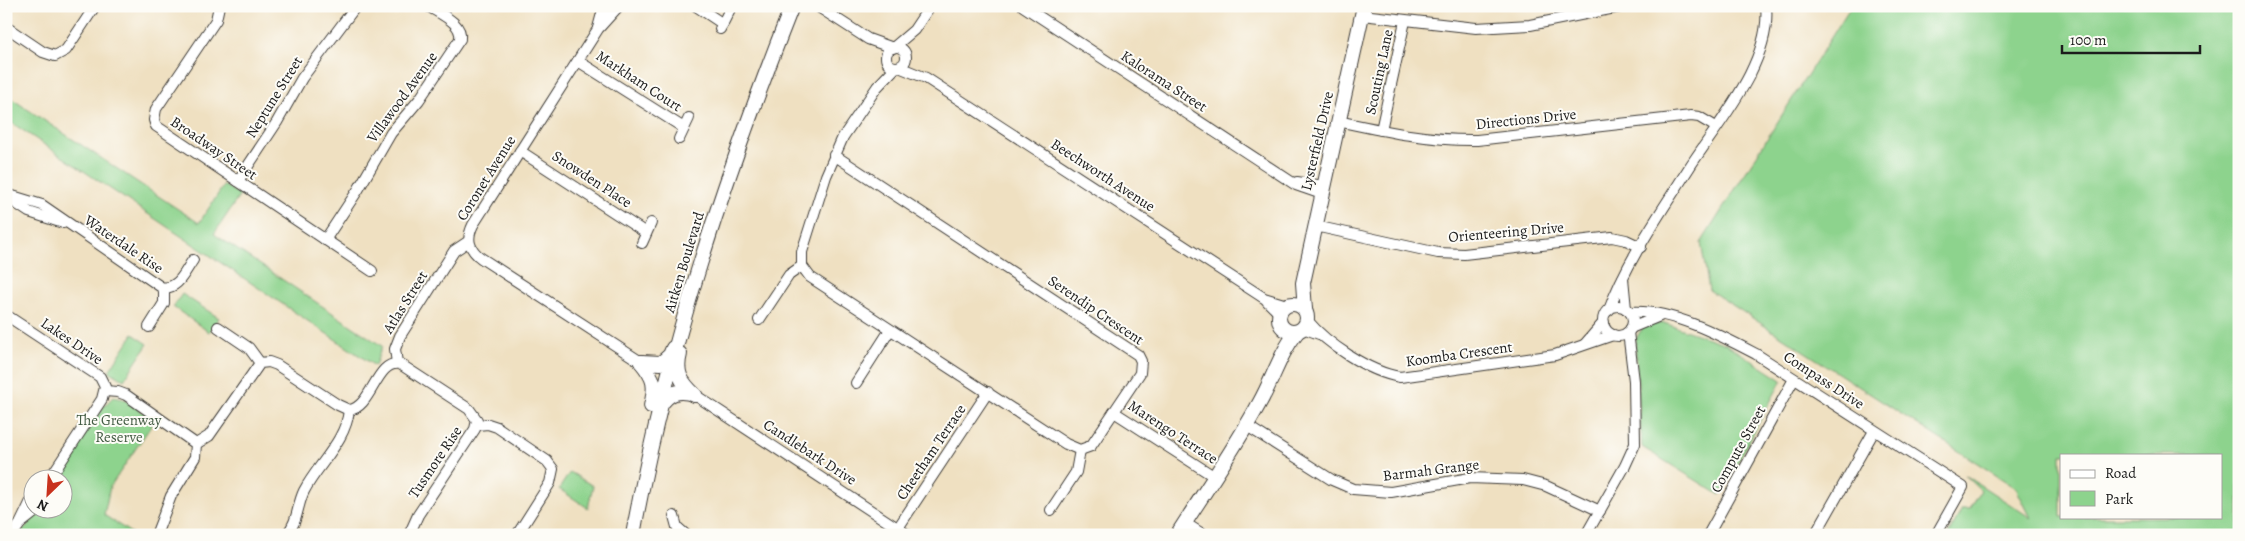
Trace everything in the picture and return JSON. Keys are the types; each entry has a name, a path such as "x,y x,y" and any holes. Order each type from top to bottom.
{"main road":[{"name":"Aitken Boulevard","path":"633,535 659,407 704,248 747,122 792,6"},
{"name":"Lysterfield Drive","path":"1299,323 1303,283 1363,11"},
{"path":"695,395 680,379 678,368 694,305 704,248"},
{"name":"Lysterfield Drive","path":"1286,308 1303,283"},
{"path":"1177,535 1247,426 1272,379 1282,353 1299,323 1298,305 1286,308 1280,321 1299,323"},
{"path":"641,362 661,362 670,355 676,342"},
{"path":"641,362 651,373 654,384 646,425 646,466"},
{"path":"659,407 667,397 676,392 695,395"}],"street":[{"path":"6,27 44,52 56,56 66,50 94,6"},
{"name":"Broadway Street","path":"219,6 216,20 156,109 154,120 160,130 372,271"},
{"name":"Neptune Street","path":"238,181 277,122 305,73 356,6"},
{"name":"Villawood Avenue","path":"325,240 366,177 391,133 418,100 460,40 461,33 458,27 428,6"},
{"name":"Coronet Avenue","path":"598,29 604,6"},
{"path":"696,6 721,26 730,9"},
{"path":"930,6 914,30 904,64 897,67 877,87 843,137 834,155 802,252 802,266 810,277 890,330 1066,444 1080,450 1076,472 1051,510"},
{"name":"Kalorama Street","path":"1023,6 1303,189 1323,190"},
{"path":"1363,11 1405,21 1476,28 1530,25 1625,6"},
{"path":"1632,360 1614,335 1605,328 1605,314 1609,310 1617,286 1640,247 1751,74 1762,48 1765,33 1766,6"},
{"name":"Coronet Avenue","path":"470,245 469,236 473,225 598,29 616,7"},
{"path":"820,8 868,39 904,50 906,57"},
{"name":"Scouting Lane","path":"1381,130 1405,21"},
{"path":"877,87 888,51 914,30"},
{"path":"868,39 890,66 897,67"},
{"name":"Beechworth Avenue","path":"906,57 926,78"},
{"name":"Markham Court","path":"578,60 684,128"},
{"name":"Beechworth Avenue","path":"897,67 926,78 1264,298 1286,308"},
{"name":"Directions Drive","path":"1338,121 1421,138 1453,141 1691,116 1699,117 1716,127"},
{"name":"Markham Court","path":"679,138 689,118"},
{"name":"Snowden Place","path":"520,151 646,233"},
{"name":"Serendip Crescent","path":"834,155 1138,355 1142,366 1140,373 1096,441 1086,449 1080,450"},
{"name":"Waterdale Rise","path":"6,195 29,212 68,225 164,288"},
{"path":"642,244 651,223"},
{"name":"Orienteering Drive","path":"1315,226 1438,253 1464,254 1612,237 1626,240 1640,247"},
{"path":"470,245 481,258 641,362"},
{"name":"Atlas Street","path":"397,363 395,349 398,341 450,258 470,245"},
{"name":"Waterdale Rise","path":"164,288 176,284 193,260"},
{"path":"759,320 785,280 802,266"},
{"path":"1586,535 1626,466 1635,444 1630,330 1632,317 1628,310 1623,278"},
{"name":"Waterdale Rise","path":"149,327 164,303 164,288"},
{"path":"1609,310 1620,307 1628,310"},
{"name":"Compass Drive","path":"1628,310 1672,317 1728,340 1756,354 1963,487 1936,535"},
{"name":"Lakes Drive","path":"6,316 100,377 106,391"},
{"path":"1614,335 1661,316"},
{"path":"1583,346 1604,322"},
{"name":"Koomba Crescent","path":"1299,323 1320,334 1367,366 1385,374 1400,377 1555,355 1614,335"},
{"path":"218,327 248,348 260,364"},
{"path":"856,383 890,330"},
{"path":"156,535 171,496 195,457 196,444 212,432 254,369 260,364 269,362 277,365 342,408 349,410 359,407 386,369 397,363"},
{"name":"Tusmore Rise","path":"397,363 469,409 475,416 477,425 418,515 409,535"},
{"name":"Compute Street","path":"1708,535 1794,378"},
{"path":"57,468 106,391 126,395 196,444"},
{"name":"Cheetham Terrace","path":"898,528 988,392"},
{"name":"Candlebark Drive","path":"695,395 908,535"},
{"path":"287,534 294,525 305,489 346,428 349,410"},
{"name":"Marengo Terrace","path":"1114,412 1215,477"},
{"path":"477,425 488,424 497,427 547,461 553,469 550,483 517,535"},
{"name":"Barmah Grange","path":"1247,426 1332,480 1353,489 1391,492 1470,478 1523,480 1546,486 1600,511"},
{"path":"1815,535 1874,431"},
{"path":"674,516 677,527 686,535"},
{"path":"12,535 23,518"},
{"path":"20,524 28,518"},
{"path":"1185,523 1204,535"}],"green space":[{"path":"1851,6 2239,6 2239,535 1948,535 1962,509 1969,509 1981,490 1965,475 2031,518 2016,488 1709,290 1701,243"},
{"path":"6,95 199,223 224,185 240,195 214,234 382,346 375,366 6,119"},
{"path":"182,294 219,318 209,332 173,307"},
{"path":"1664,323 1726,344 1782,380 1720,495 1642,447 1635,341 1643,326"},
{"path":"133,334 148,344 124,380 109,371"},
{"name":"The Greenway Reserve","path":"113,397 123,399 155,420 110,487 104,515 134,535 18,535 34,518 72,518 72,468 63,468 104,406"},
{"path":"570,472 593,486 588,508 559,489"}]}
